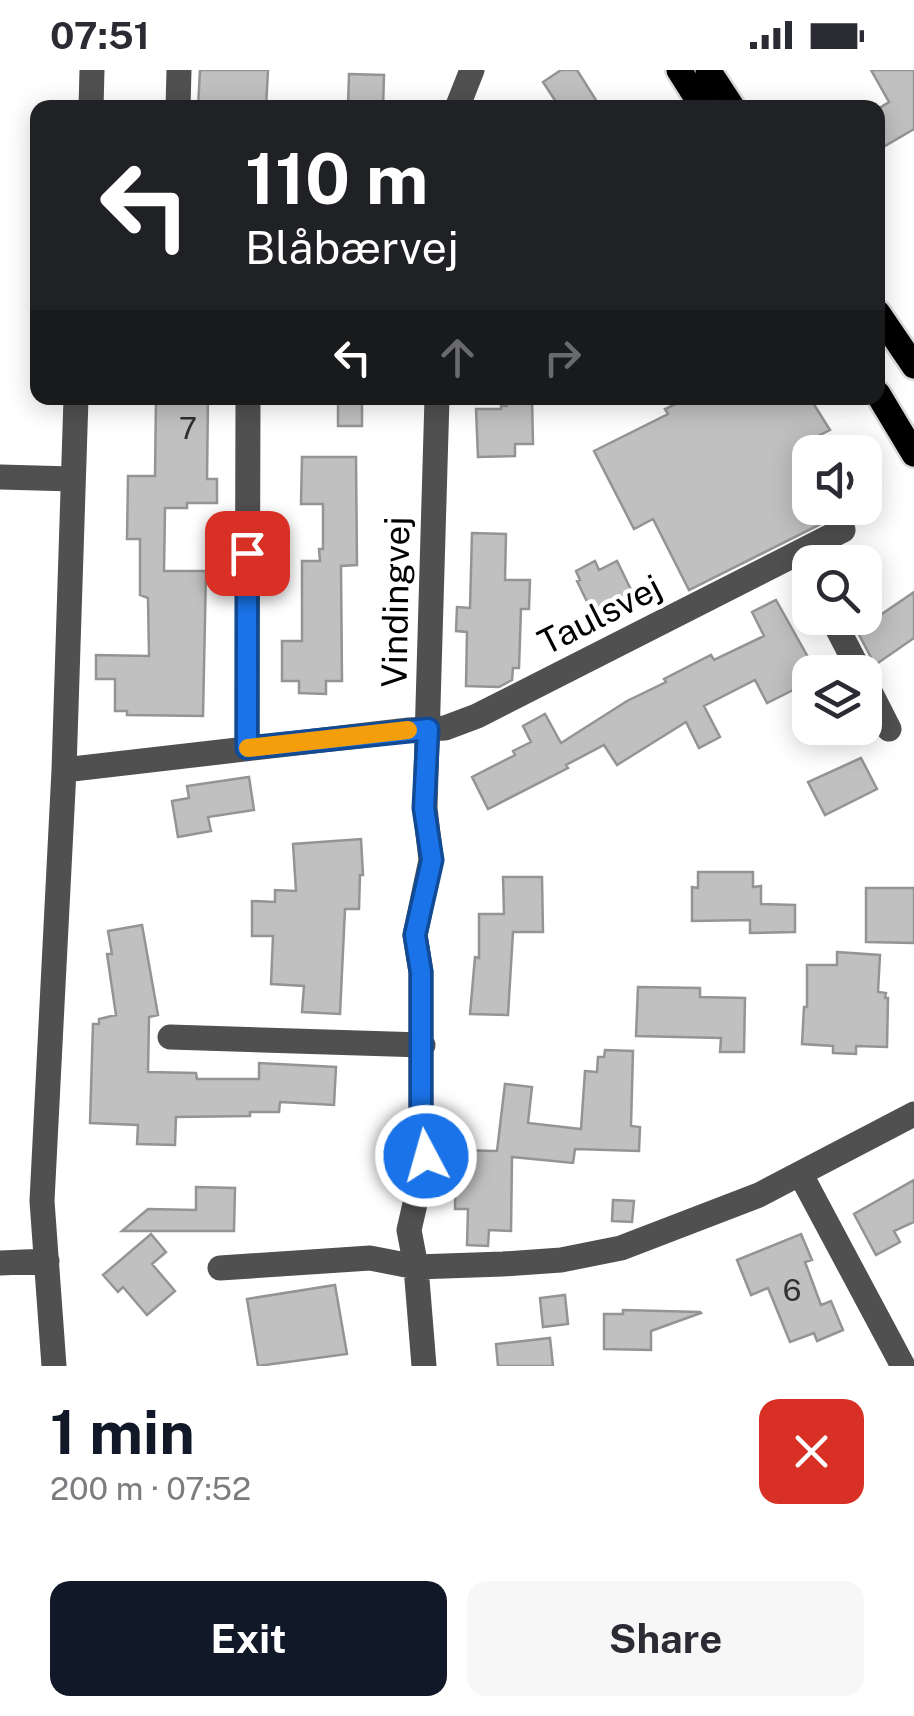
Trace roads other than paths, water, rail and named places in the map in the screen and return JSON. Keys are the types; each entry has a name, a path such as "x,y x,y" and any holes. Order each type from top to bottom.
{"main road":[{"path":"680,70 698,100"},
{"path":"708,70 728,100"},
{"path":"885,323 914,366"},
{"path":"885,405 914,454"}],"street":[{"path":"91,100 92,70"},
{"path":"178,100 179,70"},
{"path":"460,100 472,70"},
{"path":"54,1366 42,1202 64,770 76,405"},
{"path":"247,748 248,405"},
{"name":"Vindingvej","path":"424,1366 409,1230 426,1156 421,1110 421,972 415,935 432,860 424,808 437,405"},
{"path":"0,477 73,479"},
{"name":"Taulsvej","path":"826,545 843,530"},
{"name":"Taulsvej","path":"64,770 445,728 792,569"},
{"path":"882,716 889,730"},
{"path":"170,1038 423,1045"},
{"path":"220,1268 370,1258 416,1267 561,1260 621,1248 801,1175 914,1114"},
{"path":"801,1175 903,1366"},
{"path":"0,1262 48,1261"}]}
